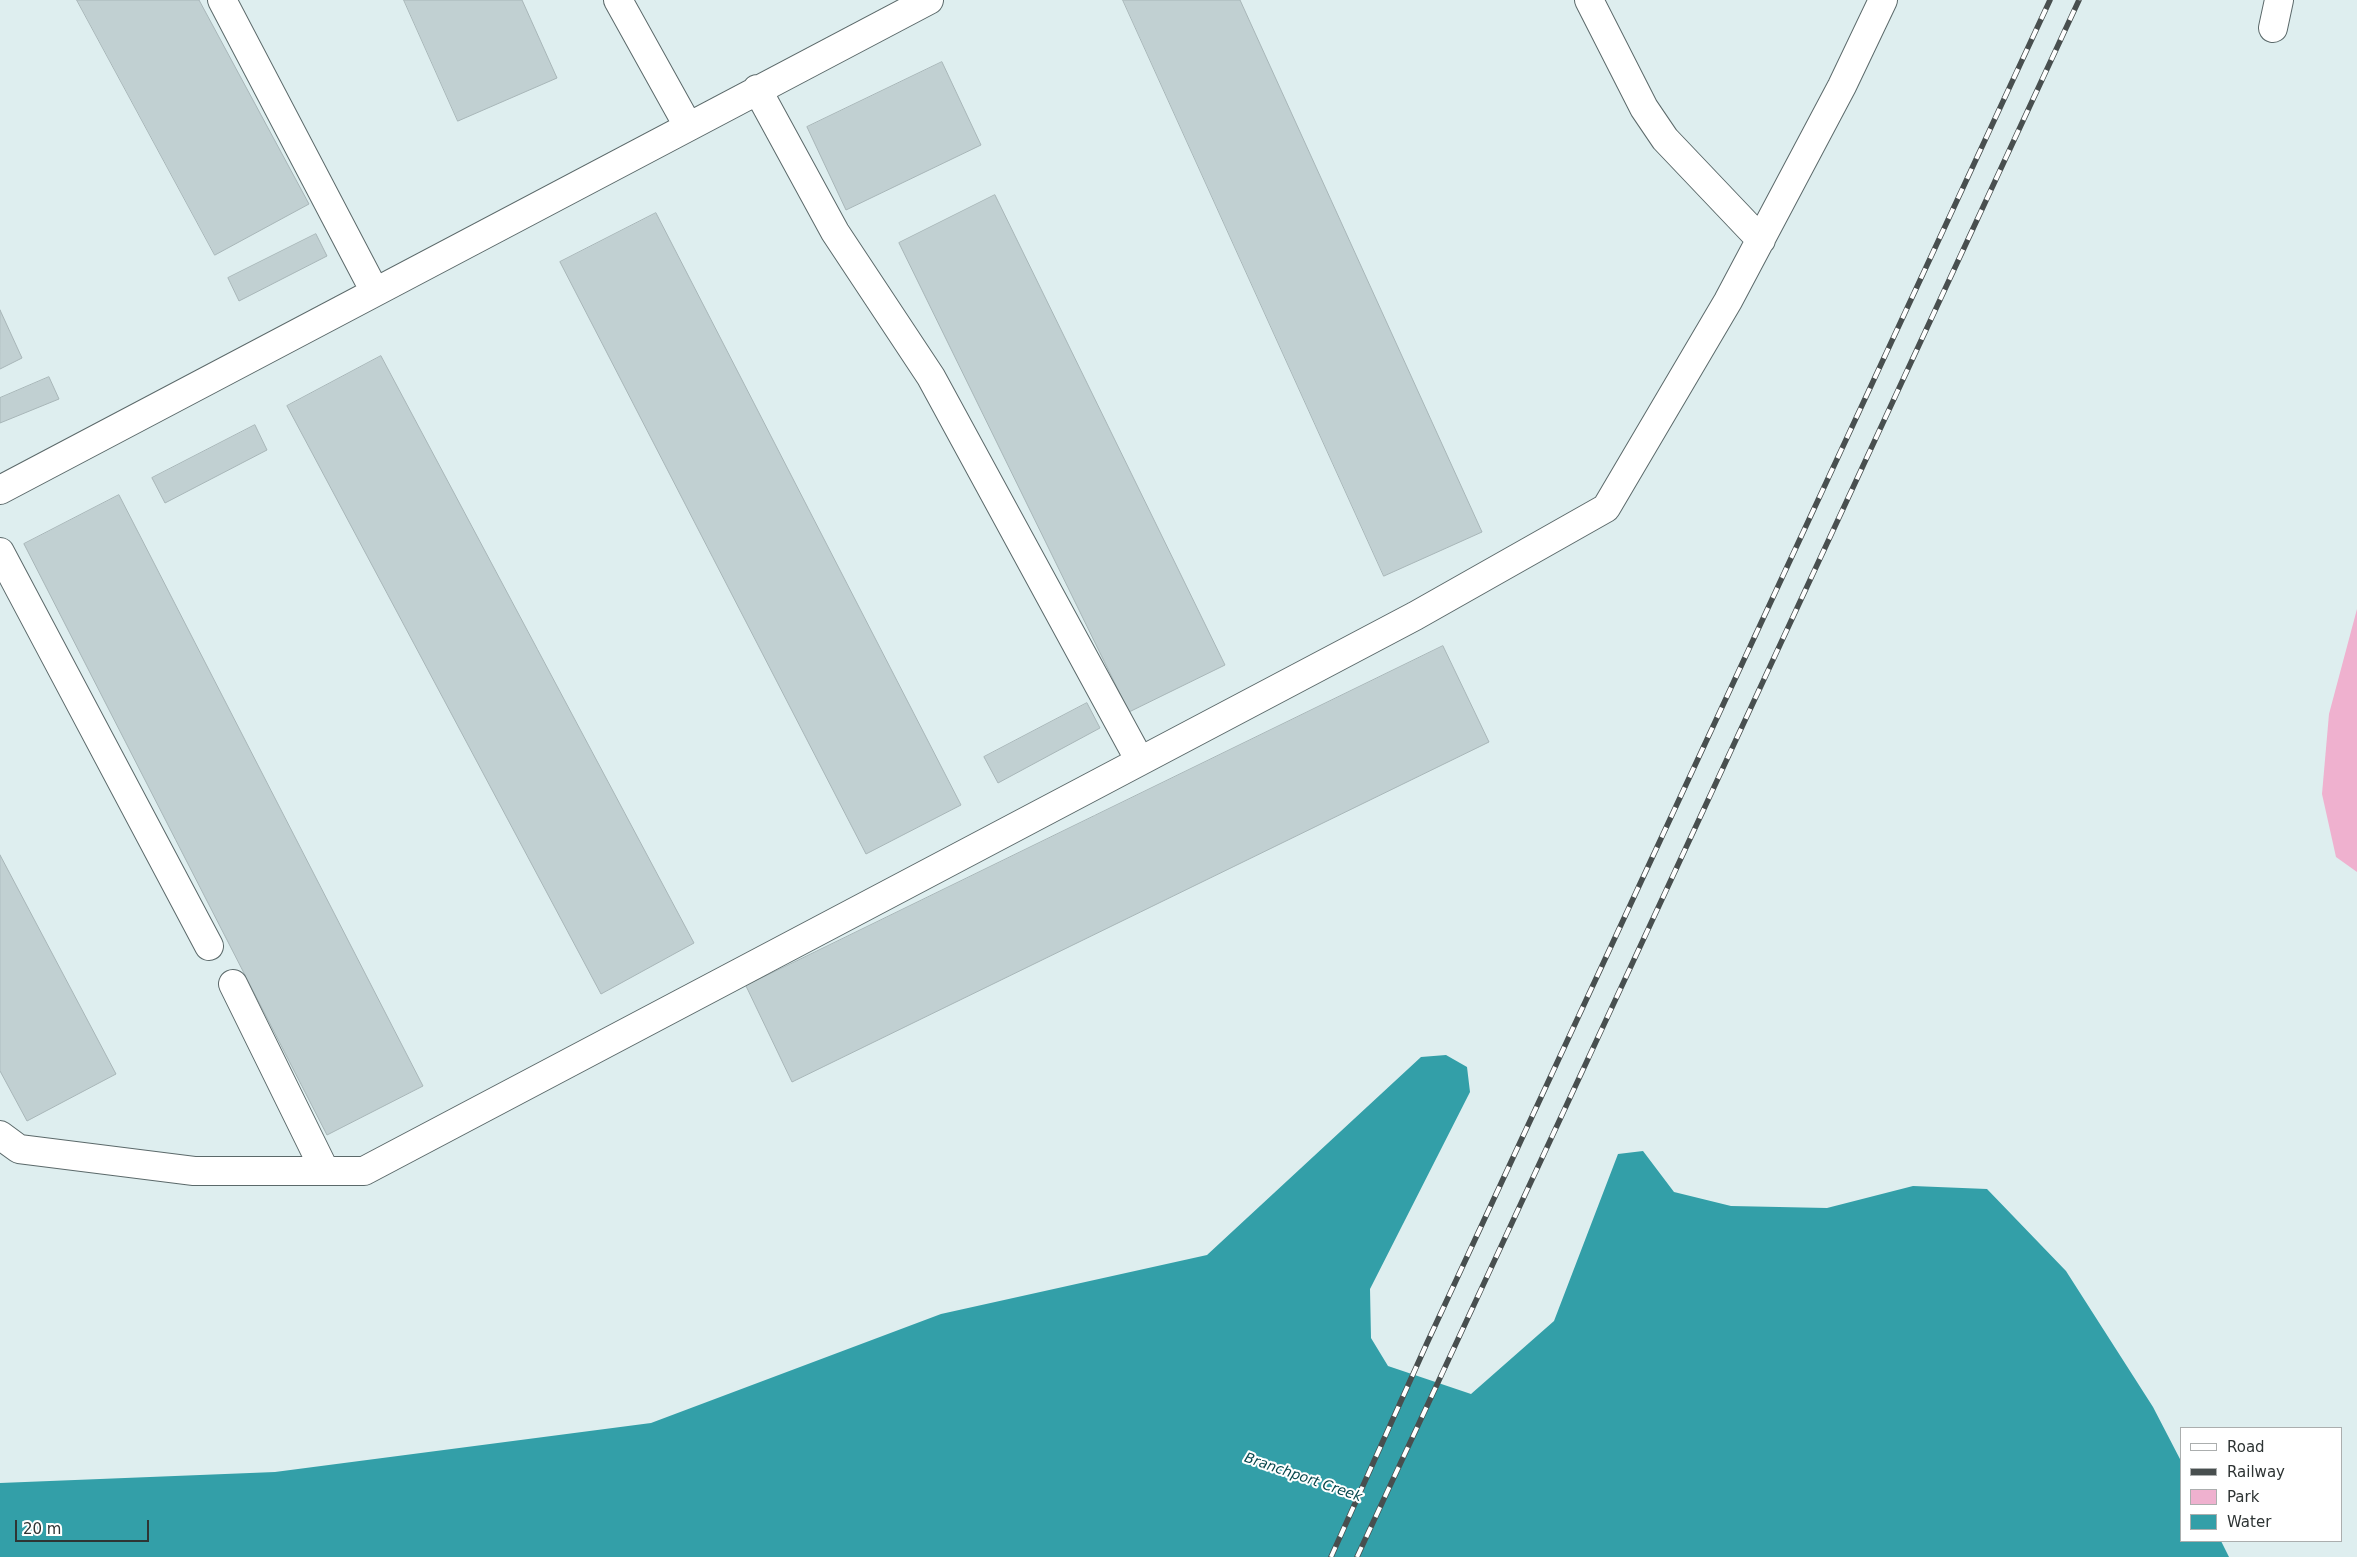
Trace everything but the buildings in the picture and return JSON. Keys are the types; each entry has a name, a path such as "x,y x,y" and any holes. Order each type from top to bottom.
{"street":[{"path":"222,0 375,292"},
{"path":"618,0 688,126"},
{"path":"0,490 757,89 929,0"},
{"path":"1589,0 1644,108 1665,139 1761,240"},
{"path":"0,1135 19,1149 194,1171 364,1171 1415,616 1606,508 1728,301 1842,86 1883,0"},
{"path":"2273,28 2279,0"},
{"path":"757,89 835,232 931,377 1140,761"},
{"path":"0,552 209,946"},
{"path":"233,984 326,1171"}],"green space":[{"path":"2357,609 2357,872 2336,857 2322,794 2329,714"}],"water":[{"name":"Branchport Creek","path":"1446,1055 1467,1067 1470,1092 1370,1289 1371,1338 1388,1366 1471,1394 1554,1321 1618,1154 1643,1151 1674,1192 1731,1206 1827,1208 1913,1186 1987,1189 2066,1271 2153,1407 2180,1459 2180,1542 2222,1542 2229,1557 0,1557 0,1483 275,1472 651,1423 941,1314 1207,1255 1421,1057"}],"railway":[{"path":"1331,1557 1427,1343 2050,0"},
{"path":"1357,1557 2079,0"}]}
